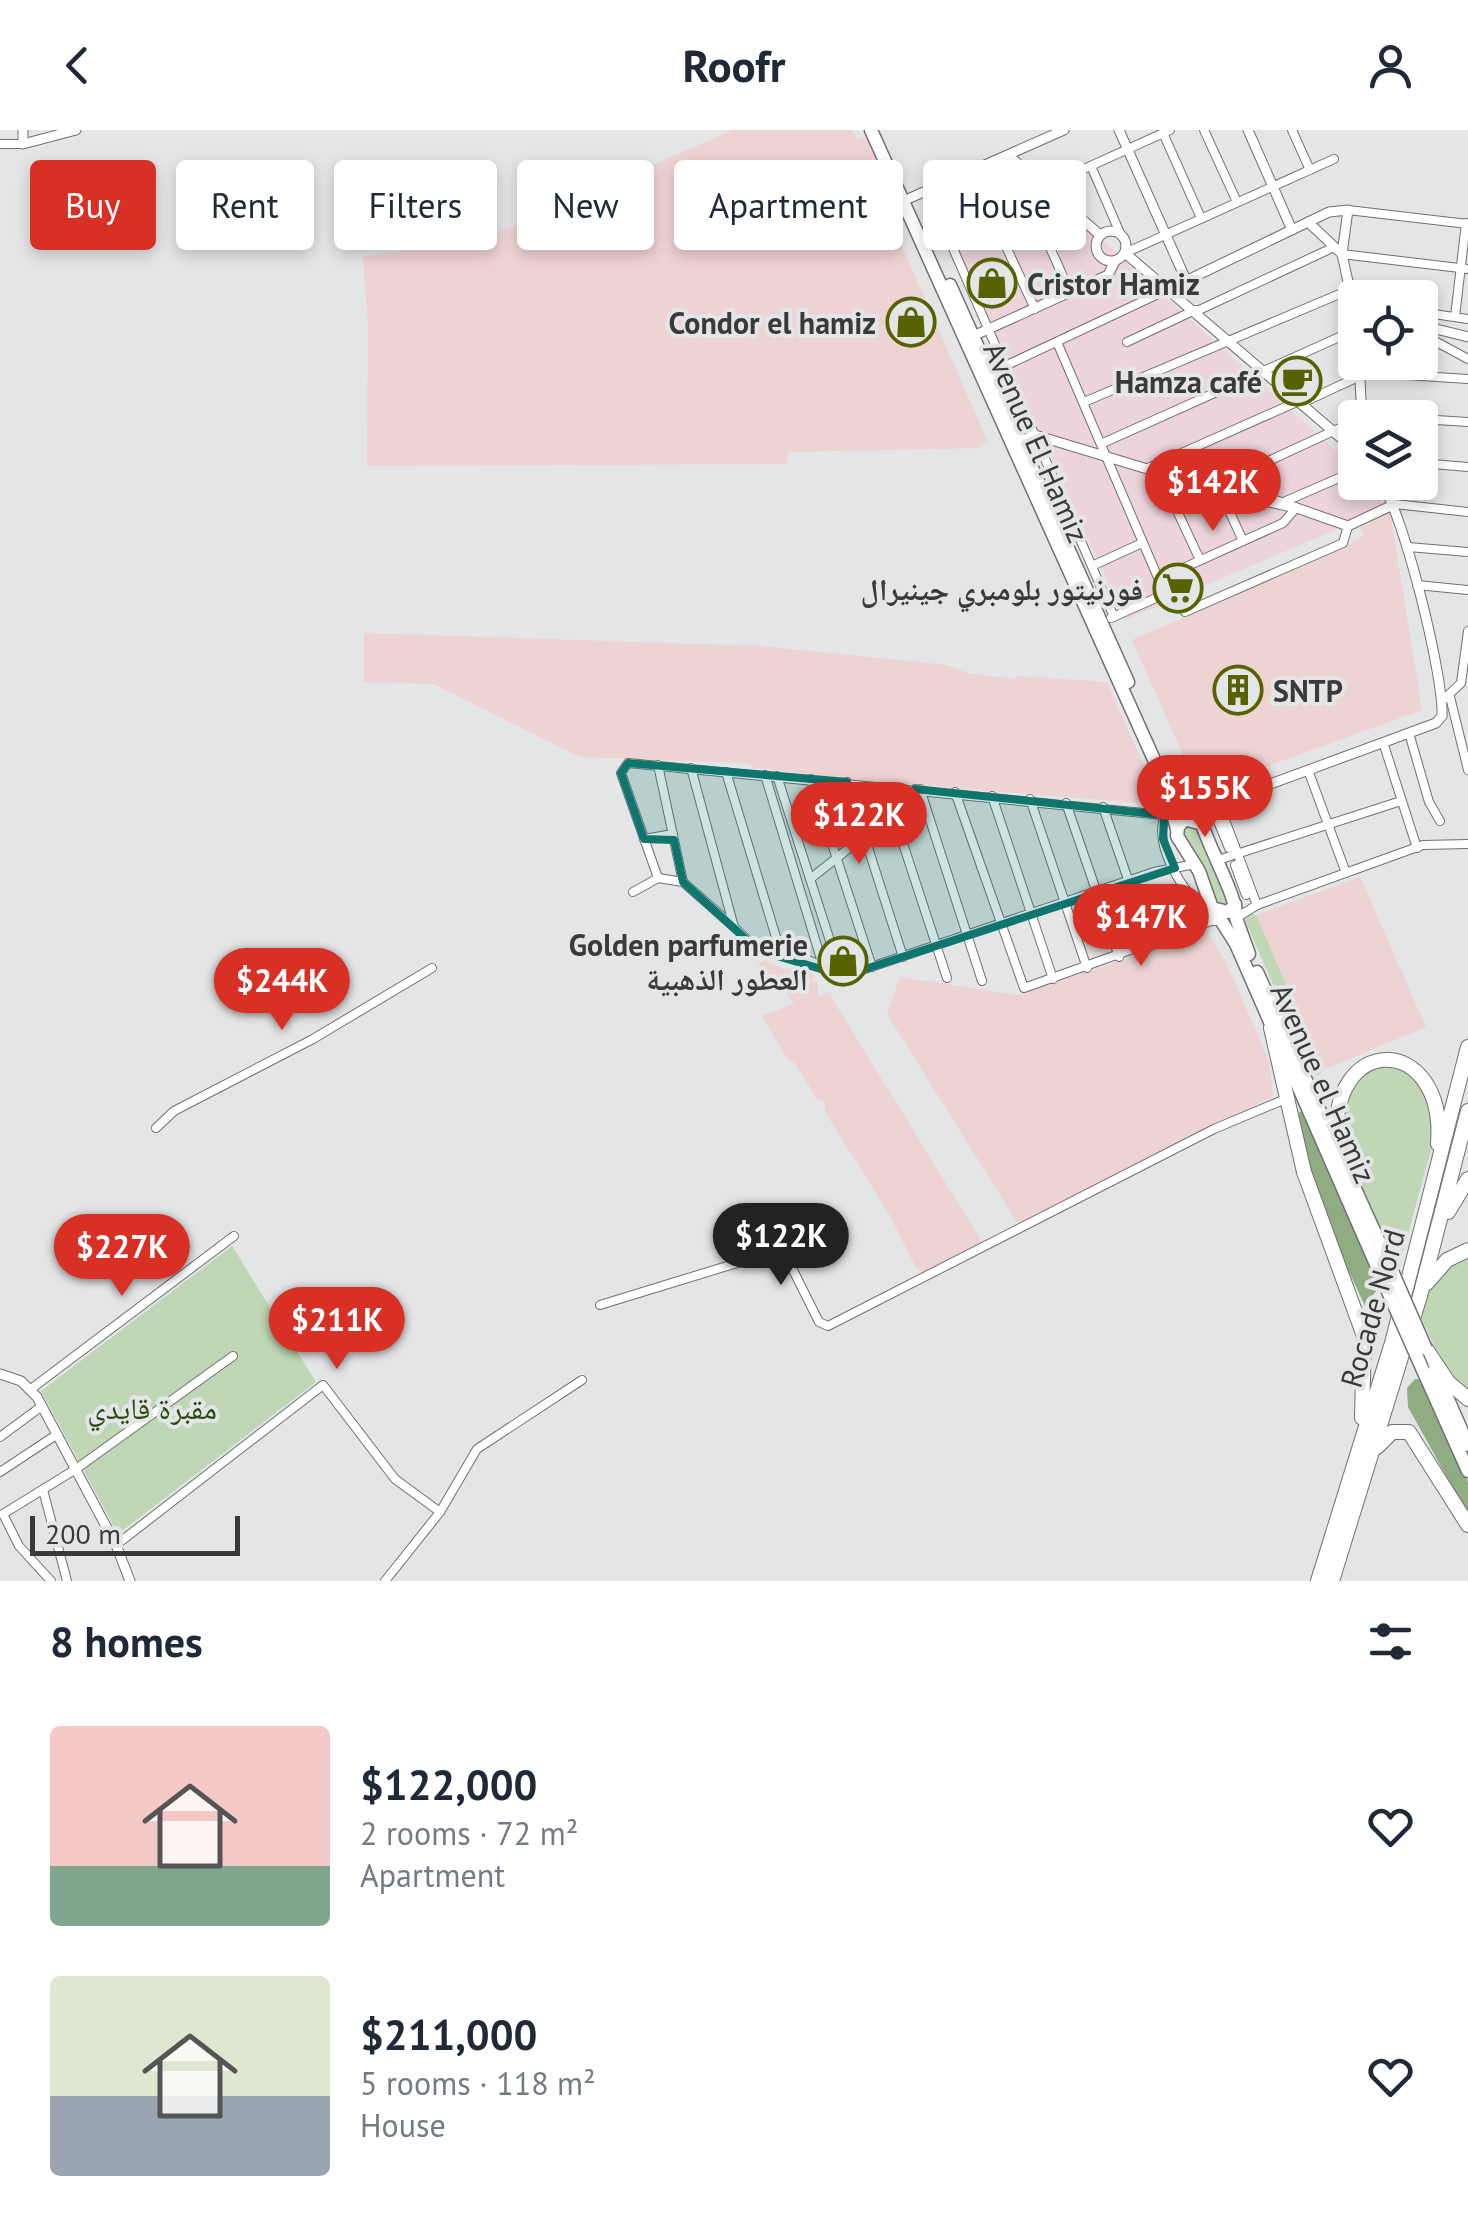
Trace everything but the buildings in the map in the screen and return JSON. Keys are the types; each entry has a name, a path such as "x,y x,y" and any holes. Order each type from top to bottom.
{"highway":[{"name":"Avenue El Hamiz","path":"872,130 1177,829 1196,864 1214,916"},
{"path":"880,130 1020,441 1108,619 1182,802 1196,820 1233,917 1468,1445"},
{"path":"1177,829 1183,820 1196,820"},
{"path":"1214,916 1228,912 1233,917"},
{"name":"Avenue el Hamiz","path":"1233,917 1272,1028 1468,1472"},
{"path":"1272,1028 1314,1203 1364,1336 1366,1452"},
{"name":"Rocade Nord","path":"1332,1581 1468,1047"},
{"path":"1337,1149 1334,1118 1339,1093 1348,1079 1380,1062 1404,1064 1427,1082 1438,1105 1434,1190"},
{"name":"Rocade Nord","path":"1318,1581 1420,1296 1468,1111"},
{"path":"1441,1220 1468,1179"},
{"path":"1420,1296 1433,1272 1468,1250"},
{"path":"1426,1349 1448,1382 1468,1399"},
{"path":"1366,1452 1392,1432 1409,1432 1468,1525"}],"street":[{"path":"23,130 23,144"},
{"path":"0,144 23,144 76,130"},
{"path":"997,160 1064,130"},
{"path":"1119,130 1186,280"},
{"path":"1204,130 1237,202"},
{"path":"1248,130 1292,230"},
{"path":"1292,130 1310,170"},
{"path":"1086,168 1166,131 1201,218"},
{"path":"1008,155 1014,160"},
{"path":"1008,155 1010,160"},
{"path":"972,336 1108,275 1115,261 1125,253 1334,160"},
{"path":"1091,166 1126,242 1125,253"},
{"path":"910,198 923,193"},
{"path":"1347,280 1342,254 1348,210"},
{"path":"1004,366 1308,222 1348,210 1467,223 1465,268 1455,317"},
{"path":"1308,222 1342,254 1465,268"},
{"path":"1086,223 1100,235"},
{"path":"1100,235 1108,231 1120,233"},
{"path":"1100,235 1097,251 1104,259 1115,261"},
{"path":"1128,342 1332,248"},
{"path":"954,250 1092,566 1108,619 1174,590 1185,612 1343,543 1348,526"},
{"path":"1008,250 1035,309"},
{"path":"1051,250 1070,292"},
{"path":"1125,253 1171,288 1336,433 1221,487"},
{"path":"1084,402 1338,295"},
{"path":"1438,315 1468,318"},
{"path":"1438,330 1468,337"},
{"path":"1103,449 1338,338"},
{"path":"1057,342 1165,594"},
{"path":"1438,343 1468,359"},
{"path":"1438,376 1468,378"},
{"path":"1154,470 1341,380"},
{"path":"1438,420 1468,422"},
{"path":"1020,441 1035,435 1103,449 1154,470 1286,502 1296,508"},
{"path":"1438,464 1468,467"},
{"path":"1154,470 1200,560"},
{"path":"1286,502 1338,479"},
{"path":"1221,487 1348,526 1395,504 1468,512"},
{"path":"1221,487 1243,541"},
{"path":"1393,500 1468,770"},
{"path":"1159,580 1283,523 1296,508"},
{"path":"1092,566 1142,543"},
{"path":"1408,546 1468,552"},
{"path":"1417,585 1468,590"},
{"path":"1257,905 1223,814 1227,800 1436,723 1446,700 1461,684 1468,631"},
{"path":"1410,733 1429,802 1440,821"},
{"path":"1383,742 1417,848"},
{"path":"658,878 621,774 628,763 1169,810 1163,838 1175,868 1191,897 1214,916"},
{"path":"658,766 683,882"},
{"path":"691,768 734,927"},
{"path":"1308,770 1346,874"},
{"path":"726,772 779,947 840,975 1000,926 1128,881 1196,864"},
{"path":"765,775 824,969"},
{"path":"778,776 840,975"},
{"path":"811,779 872,967"},
{"path":"847,782 903,957"},
{"path":"810,879 893,814 918,789"},
{"path":"918,789 982,981"},
{"path":"955,792 1024,988 1151,946 1214,916 1233,917 1417,848 1468,844"},
{"path":"992,796 1053,979"},
{"path":"1030,800 1087,968"},
{"path":"1214,861 1401,801"},
{"path":"1066,803 1119,957"},
{"path":"1103,807 1151,946"},
{"path":"893,814 946,978"},
{"path":"1196,820 1223,814"},
{"path":"644,839 673,834"},
{"path":"633,892 658,878 683,882 758,950 787,953"},
{"path":"156,1128 174,1111 313,1040 432,968"},
{"path":"600,1305 763,1255 787,1258 819,1322 828,1326 1214,1129 1288,1098"},
{"path":"31,1389 234,1236"},
{"path":"51,1581 18,1546 2,1517 76,1470 234,1356"},
{"path":"0,1374 31,1389 42,1406 116,1545 130,1581"},
{"path":"384,1581 440,1512 477,1448 582,1380"},
{"path":"116,1545 323,1385 394,1478 440,1512"},
{"path":"0,1437 42,1406"},
{"path":"0,1472 56,1435"},
{"path":"42,1490 67,1581"}],"highlighted area":[{"path":"628,763 847,782 864,836 915,789 1164,815 1163,839 1175,868 844,976 758,950 683,882 674,840 644,839 621,773"}],"shaded area":[{"path":"733,130 852,130 857,140 867,136 878,160 674,160 674,250 903,249 987,440 979,448 788,452 787,464 367,466 368,325 363,257 407,250 497,250 497,233 517,224 517,250 654,250 654,165"},
{"path":"1086,225 1338,453 1338,500 1390,500 1395,504 1125,620 955,250 1086,250"},
{"name":"SNTP","path":"1390,511 1422,710 1199,791 1132,640 1345,548 1364,534 1360,528"},
{"path":"364,633 760,646 947,665 967,673 1015,679 1016,676 1107,682 1161,805 858,780 755,768 747,763 580,757 434,684 364,682"},
{"path":"1360,877 1426,1027 1323,1070 1256,915"},
{"path":"1207,932 1225,960 1269,1061 1273,1096 1020,1227 887,1014 900,977 1017,995"},
{"path":"765,960 784,969 805,969 815,976 811,981 817,982 819,997 828,992 982,1242 924,1273 916,1268 889,1214 825,1112 825,1102 817,1099 795,1063 789,1061 762,1016 794,1004 781,984 776,984 758,964"}],"green space":[{"path":"1184,825 1197,827 1229,905 1218,908 1198,857 1182,835"},
{"path":"1248,913 1256,915 1323,1070 1319,1075 1312,1074 1245,920"},
{"path":"1380,1066 1407,1070 1429,1095 1434,1139 1399,1267 1350,1162 1340,1119 1346,1088"},
{"path":"1302,1111 1379,1287 1365,1306 1325,1220 1296,1114"},
{"name":"مقبرة قايدي","path":"232,1246 316,1382 118,1534 41,1391"},
{"path":"1468,1254 1468,1393 1443,1365 1420,1315 1436,1279"},
{"path":"1415,1379 1421,1379 1468,1482 1468,1515 1408,1407 1407,1388"}],"place":[{"name":"Cristor Hamiz","path":"992,283"},
{"name":"Condor el hamiz","path":"911,322"},
{"name":"Hamza café","path":"1297,381"},
{"name":"فورنيتور بلومبري جينيرال","path":"1178,588"},
{"name":"SNTP","path":"1238,690"},
{"name":"Golden parfumerie العطور الذهبية","path":"843,961"}]}
